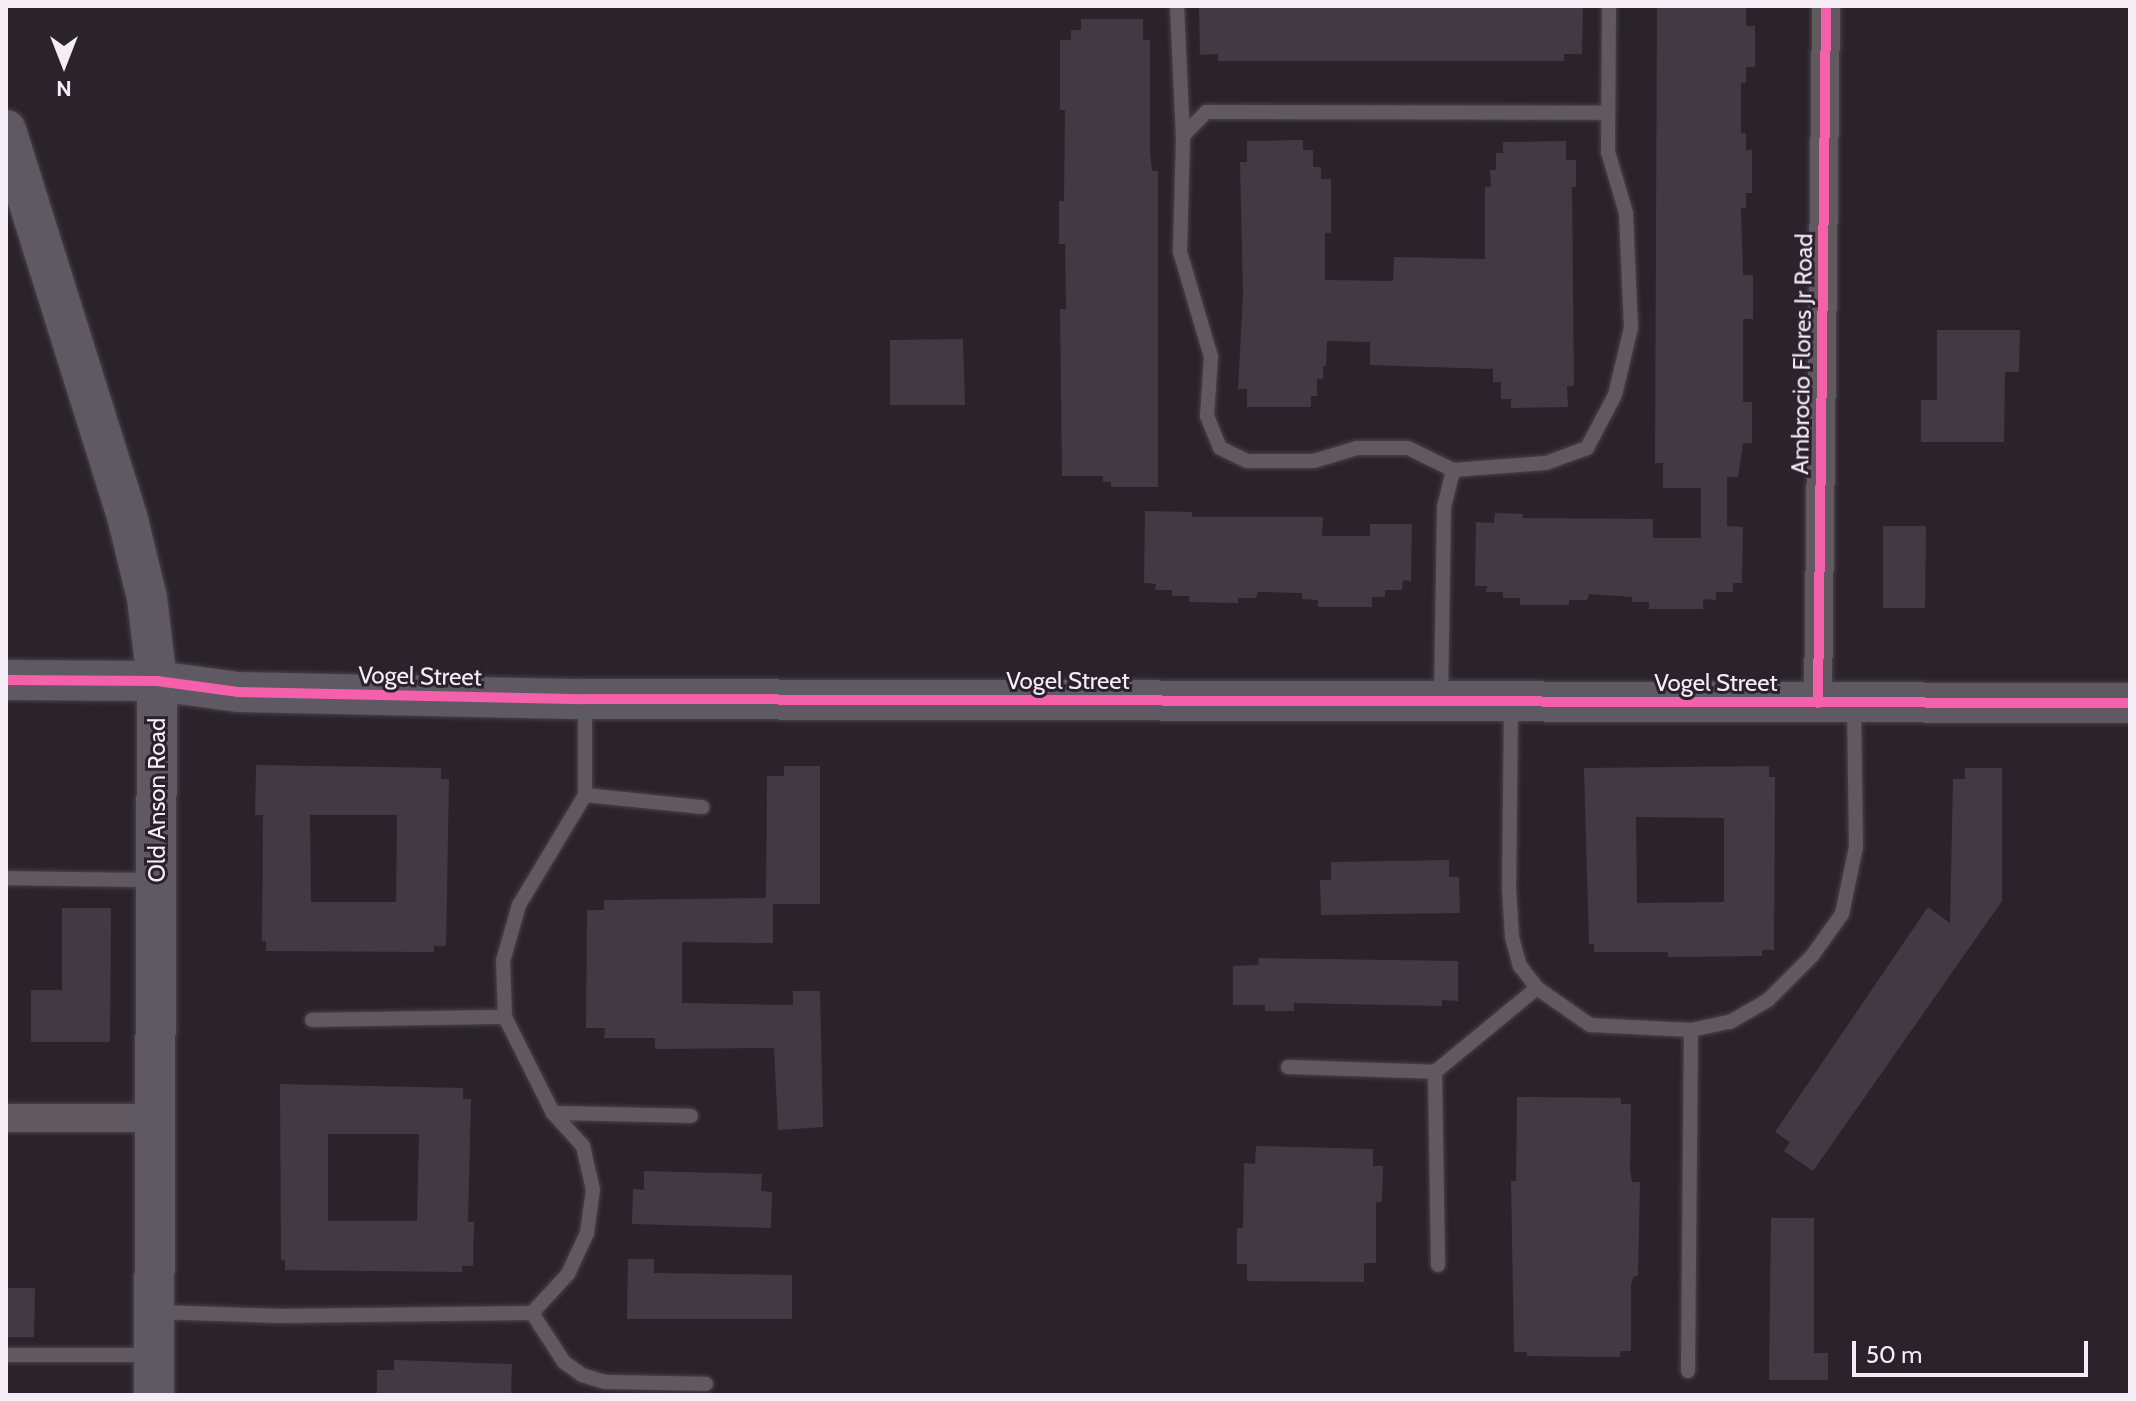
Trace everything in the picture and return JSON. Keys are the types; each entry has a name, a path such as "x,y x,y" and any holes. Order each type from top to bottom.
{"street":[{"name":"Ambrocio Flores Jr Road","path":"1826,6 1836,703"},
{"name":"Old Anson Road","path":"6,130 128,520 147,598 157,681 154,1395"},
{"name":"Vogel Street","path":"6,680 157,681 238,692 585,699 2130,703"},
{"path":"6,1118 157,1118"}],"lane":[{"path":"1177,6 1183,136 1180,252 1211,357 1207,416 1220,448 1247,461 1314,461 1357,448 1408,448 1453,470 1546,463 1587,448 1615,395 1631,328 1626,213 1608,152 1609,6"},
{"path":"1183,136 1206,112 1606,113"},
{"path":"1441,703 1444,507 1453,470"},
{"path":"154,1312 279,1316 532,1313 568,1274 587,1233 593,1190 583,1146 553,1113 522,1057 505,1017 503,961 519,905 585,795 585,699"},
{"path":"1511,703 1512,937 1520,966 1537,988 1590,1025 1691,1030 1730,1022 1768,1000 1812,956 1842,914 1856,847 1836,703"},
{"path":"585,795 702,807"},
{"path":"6,878 157,880"},
{"path":"1288,1067 1435,1072 1537,988"},
{"path":"312,1020 505,1017"},
{"path":"1688,1371 1691,1030"},
{"path":"1435,1072 1438,1265"},
{"path":"553,1113 691,1116"},
{"path":"532,1313 564,1362 582,1375 605,1382 706,1384"},
{"path":"6,1355 154,1355"}],"building":[{"path":"1199,6 1583,6 1582,54 1564,54 1564,61 1218,61 1218,54 1200,55"},
{"path":"1657,6 1741,6 1746,8 1746,26 1755,26 1755,67 1746,67 1746,83 1741,83 1741,133 1746,133 1746,150 1752,150 1752,193 1746,193 1746,208 1741,208 1743,275 1753,275 1753,319 1743,319 1743,402 1752,402 1752,443 1743,443 1738,477 1727,477 1727,526 1743,527 1742,583 1733,583 1733,592 1716,592 1716,600 1703,599 1703,609 1649,609 1649,602 1632,602 1632,597 1589,594 1587,600 1569,600 1569,605 1520,605 1520,598 1503,598 1503,592 1486,592 1487,586 1475,586 1476,522 1494,523 1495,513 1523,514 1522,518 1653,519 1653,538 1701,538 1701,488 1663,488 1663,463 1655,463"},
{"path":"1081,19 1143,19 1143,40 1150,40 1150,152 1152,171 1158,171 1158,487 1111,487 1111,482 1103,482 1103,476 1062,476 1060,309 1066,309 1065,244 1059,244 1059,201 1064,201 1065,110 1060,110 1060,40 1071,40 1071,30 1081,30"},
{"path":"1303,140 1303,150 1313,150 1313,167 1321,167 1321,179 1331,179 1331,233 1325,233 1325,280 1393,281 1394,257 1485,259 1485,187 1491,187 1490,170 1496,170 1496,153 1503,153 1503,142 1566,141 1566,160 1576,160 1576,187 1572,187 1574,386 1567,386 1568,407 1511,408 1511,399 1501,399 1501,382 1493,382 1493,369 1370,365 1370,342 1327,341 1323,379 1317,379 1317,396 1311,396 1311,407 1247,407 1247,389 1238,389 1243,295 1240,162 1247,162 1247,141"},
{"path":"1937,330 2020,330 2019,372 2005,372 2004,442 1921,442 1921,400 1937,400"},
{"path":"963,339 965,405 890,405 890,340"},
{"path":"1145,511 1192,512 1192,517 1323,517 1322,536 1370,536 1370,524 1412,524 1411,581 1403,580 1402,590 1385,590 1385,597 1372,597 1372,607 1318,607 1318,600 1302,599 1302,593 1258,592 1256,598 1238,598 1238,603 1189,602 1189,596 1172,596 1172,590 1155,590 1156,584 1144,583"},
{"path":"1883,526 1926,526 1925,608 1883,608"},
{"path":"256,765 441,768 441,779 449,779 446,946 434,946 434,952 266,951 266,941 262,941 263,815 255,815","holes":["310,815 397,815 396,902 311,902"]},
{"path":"784,766 820,766 820,904 773,904 773,943 682,942 682,1003 793,1005 793,991 820,991 823,1127 778,1130 774,1048 655,1049 655,1038 604,1038 605,1028 586,1028 587,910 604,910 604,900 766,898 767,776 784,776"},
{"path":"1769,766 1769,777 1775,777 1774,950 1762,950 1762,956 1668,957 1668,952 1594,952 1594,944 1589,944 1584,768","holes":["1636,817 1724,818 1724,902 1637,903"]},
{"path":"1965,768 2002,768 2002,901 1813,1171 1784,1151 1790,1142 1775,1132 1928,907 1950,923 1953,779 1965,779"},
{"path":"1449,860 1449,877 1459,877 1460,913 1321,915 1320,880 1331,880 1331,862"},
{"path":"62,908 111,908 110,1042 31,1042 31,990 62,990"},
{"path":"1258,958 1458,961 1458,1001 1442,1000 1442,1006 1294,1003 1294,1011 1265,1011 1265,1005 1233,1005 1233,966 1259,965"},
{"path":"280,1084 463,1088 463,1099 471,1099 468,1222 474,1222 473,1266 462,1266 462,1272 285,1270 285,1260 281,1260","holes":["328,1134 419,1134 417,1221 328,1221"]},
{"path":"1517,1097 1621,1098 1621,1104 1631,1104 1630,1171 1632,1182 1640,1182 1638,1276 1634,1276 1631,1284 1631,1351 1620,1351 1620,1357 1527,1356 1527,1352 1514,1352 1511,1181 1516,1181"},
{"path":"1256,1146 1373,1149 1373,1166 1383,1166 1382,1202 1376,1202 1376,1263 1364,1263 1364,1282 1247,1281 1247,1264 1237,1264 1237,1228 1243,1228 1244,1163 1255,1164"},
{"path":"644,1171 762,1174 761,1191 772,1192 771,1228 632,1224 633,1189 644,1190"},
{"path":"1771,1218 1814,1218 1814,1353 1828,1353 1828,1380 1769,1380"},
{"path":"628,1259 654,1259 654,1273 792,1275 792,1319 627,1319"},
{"path":"6,1288 35,1288 34,1337 6,1337"},
{"path":"394,1360 512,1364 511,1395 377,1395 377,1370 394,1370"}],"cycle path":[{"path":"1818,703 1826,6"},
{"path":"6,680 157,681 238,692 585,699 2130,703"}]}
